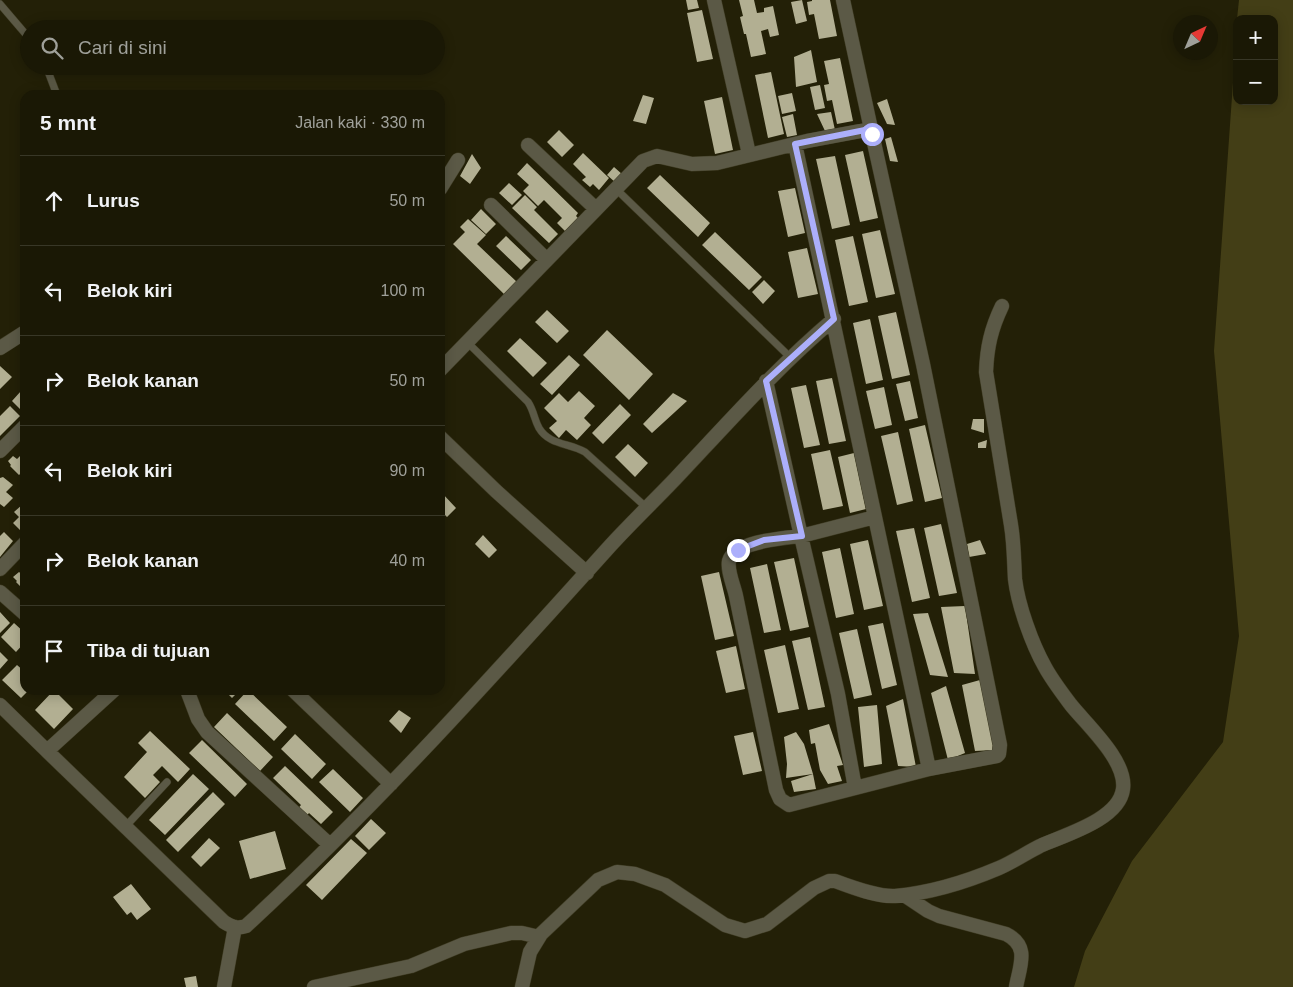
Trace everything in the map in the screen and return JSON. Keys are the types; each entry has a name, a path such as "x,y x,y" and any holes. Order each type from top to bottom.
{"street":[{"path":"714,0 749,154"},
{"path":"843,0 923,364 1000,746 999,754 994,758 929,770 789,805 780,799 776,790 729,568 732,556 738,550 764,540 802,536 876,517"},
{"path":"445,365 643,161 657,156 692,164 716,163 749,154 870,129"},
{"path":"528,144 596,209"},
{"path":"795,144 834,319 929,770"},
{"path":"445,181 458,160"},
{"path":"490,205 547,260"},
{"path":"522,987 530,952 539,936 598,880 616,872 635,874 666,885 725,925 745,931 767,924 814,888 829,881 891,896 919,894 946,887 1000,867 1039,846 1098,821 1110,812 1120,799 1123,789 1122,776 1113,756 1072,706 1044,666 1026,622 1015,580 1015,554 1011,525 986,372 987,346 1002,306"},
{"path":"0,705 224,922 235,927 246,926 391,784 766,381 834,319"},
{"path":"0,348 20,335"},
{"path":"766,381 838,694 855,788"},
{"path":"0,451 20,431"},
{"path":"445,442 496,491 587,573"},
{"path":"0,568 20,548"},
{"path":"0,592 20,610"},
{"path":"47,751 105,695"},
{"path":"189,695 198,719 207,732 330,845"},
{"path":"298,695 391,784"},
{"path":"904,895 934,914 1006,934 1016,940 1020,944 1022,954 1016,987"},
{"path":"224,987 235,927"},
{"path":"314,987 411,966 464,944 503,934 522,933 539,936"}],"lane":[{"path":"0,4 20,27"},
{"path":"50,75 56,90"},
{"path":"616,189 791,358"},
{"path":"467,342 528,402 533,410 538,426 545,436 585,452 647,508"},
{"path":"125,827 167,782"}],"shaded area":[{"path":"1239,0 1293,0 1293,987 1074,987 1085,951 1132,861 1223,742 1239,636 1214,351 1233,83 1233,105 1278,105 1278,15 1237,15"}],"building":[{"path":"686,0 697,0 699,8 688,10"},
{"path":"739,0 754,0 757,13 764,12 764,8 773,6 779,35 770,37 768,29 761,31 766,54 751,57 740,17 743,16"},
{"path":"802,0 807,21 796,24 791,2"},
{"path":"812,0 830,0 837,36 819,39 814,14 809,15 807,2"},
{"path":"702,10 713,59 697,62 687,13"},
{"path":"811,50 817,82 796,87 794,57"},
{"path":"840,58 853,121 837,124 832,100 827,101 824,85 829,84 824,61"},
{"path":"771,72 784,134 768,138 755,75"},
{"path":"820,85 825,108 815,110 810,87"},
{"path":"792,93 796,111 782,114 778,96"},
{"path":"643,95 654,98 646,124 633,121"},
{"path":"722,97 733,150 715,154 704,101"},
{"path":"887,99 895,125 887,124 877,103"},
{"path":"831,112 835,130 825,131 817,114"},
{"path":"793,114 797,135 787,137 782,117"},
{"path":"559,130 574,145 562,157 547,142"},
{"path":"891,137 898,162 890,161 885,139"},
{"path":"863,151 878,218 860,222 845,155"},
{"path":"583,153 609,178 599,190 593,184 590,187 582,180 586,177 573,164"},
{"path":"472,154 481,168 470,184 460,176"},
{"path":"835,156 850,225 832,229 816,159"},
{"path":"527,163 578,213 576,216 579,219 566,232 557,223 562,218 544,200 538,206 523,191 529,185 517,174"},
{"path":"614,167 623,175 616,183 607,175"},
{"path":"660,175 710,223 698,237 647,188"},
{"path":"509,183 522,195 512,205 499,193"},
{"path":"795,188 805,233 788,237 778,191"},
{"path":"525,195 537,207 534,210 558,234 549,243 512,208"},
{"path":"481,209 496,224 486,234 471,220"},
{"path":"468,219 486,235 477,244 518,283 506,296 453,244 465,232 460,227"},
{"path":"880,230 895,294 876,298 862,234"},
{"path":"715,232 762,277 749,290 702,245"},
{"path":"506,236 531,260 521,270 496,246"},
{"path":"853,236 868,302 849,306 835,240"},
{"path":"807,248 818,294 798,298 788,252"},
{"path":"764,280 775,291 763,304 752,292"},
{"path":"547,310 569,331 557,343 535,322"},
{"path":"896,312 910,375 892,379 878,316"},
{"path":"870,319 883,380 866,384 853,323"},
{"path":"607,330 653,374 629,400 583,355"},
{"path":"520,338 547,363 533,377 507,351"},
{"path":"569,355 580,365 552,395 540,384"},
{"path":"0,366 12,377 0,389"},
{"path":"832,378 846,441 829,444 816,381"},
{"path":"910,381 918,418 905,421 896,384"},
{"path":"806,385 820,445 804,448 791,388"},
{"path":"884,387 892,425 875,429 866,391"},
{"path":"579,391 595,406 584,418 591,425 577,440 566,430 559,438 549,428 557,421 544,408 559,393 568,402"},
{"path":"20,392 20,409 12,401"},
{"path":"673,393 687,401 652,433 643,424"},
{"path":"620,404 631,415 603,444 592,433"},
{"path":"10,406 20,416 0,436 0,416"},
{"path":"973,419 984,419 984,433 971,429"},
{"path":"925,425 942,498 925,502 909,429"},
{"path":"898,432 913,501 897,505 881,436"},
{"path":"987,440 986,448 978,448 978,443"},
{"path":"628,444 648,463 635,477 615,457"},
{"path":"830,450 843,506 823,510 811,454"},
{"path":"854,453 866,509 850,513 838,457"},
{"path":"13,456 17,459 20,456 19,475 10,466 8,461"},
{"path":"3,477 13,485 6,492 13,498 4,507 0,504 0,478"},
{"path":"445,496 456,508 447,517 445,515"},
{"path":"20,507 20,530 13,523 19,517 14,512"},
{"path":"941,524 957,593 939,596 924,528"},
{"path":"914,528 930,598 912,602 896,531"},
{"path":"4,532 13,541 0,557 0,536"},
{"path":"483,535 497,550 489,558 475,544"},
{"path":"868,540 883,606 864,610 850,544"},
{"path":"980,540 986,554 969,557 967,544"},
{"path":"840,548 854,614 836,618 822,552"},
{"path":"794,558 809,627 790,631 774,562"},
{"path":"767,564 781,630 764,633 750,568"},
{"path":"719,572 734,636 715,640 701,576"},
{"path":"20,573 20,586 17,581 13,577"},
{"path":"965,606 975,674 954,673 941,607"},
{"path":"0,612 10,623 0,633"},
{"path":"928,613 948,677 930,675 913,614"},
{"path":"14,623 20,628 20,648 16,652 1,637"},
{"path":"883,623 897,685 882,689 868,626"},
{"path":"857,629 872,695 854,699 839,633"},
{"path":"810,637 825,707 808,710 792,641"},
{"path":"785,645 799,709 778,713 764,650"},
{"path":"736,646 745,689 726,693 716,651"},
{"path":"0,652 8,660 0,669"},
{"path":"17,665 20,668 20,695 24,695 21,698 2,680"},
{"path":"980,680 994,750 975,751 962,685"},
{"path":"946,686 965,753 948,760 931,693"},
{"path":"49,695 59,695 73,709 54,729 35,710"},
{"path":"243,695 253,695 287,727 274,741 235,704"},
{"path":"903,699 916,767 898,766 886,706"},
{"path":"877,705 882,764 864,767 858,707"},
{"path":"399,710 411,718 401,733 389,721"},
{"path":"227,713 273,757 260,771 214,727"},
{"path":"829,724 843,765 837,766 842,781 828,784 820,770 815,743 811,744 809,730"},
{"path":"150,731 190,769 178,782 162,766 153,775 160,782 145,798 124,777 147,752 138,743"},
{"path":"753,732 762,771 743,775 734,736"},
{"path":"796,732 804,744 813,774 786,778 787,764 784,737"},
{"path":"295,734 326,764 312,779 281,749"},
{"path":"202,740 247,784 235,797 189,753"},
{"path":"285,766 333,812 321,824 309,813 304,819 296,811 301,805 273,778"},
{"path":"333,769 363,798 350,812 319,782"},
{"path":"193,774 209,789 165,835 149,820"},
{"path":"813,774 816,789 794,792 791,781"},
{"path":"213,792 225,804 178,852 166,840"},
{"path":"371,819 386,833 369,850 355,836"},
{"path":"275,831 286,869 250,879 239,841"},
{"path":"209,838 220,848 201,867 191,857"},
{"path":"351,839 367,853 322,900 306,885"},
{"path":"131,884 151,909 137,920 131,912 127,915 113,897"},
{"path":"196,976 198,987 186,987 184,978"}],"route":[{"path":"738,550 764,540 802,536 766,381 834,319 795,144 870,129 872,134"}]}
